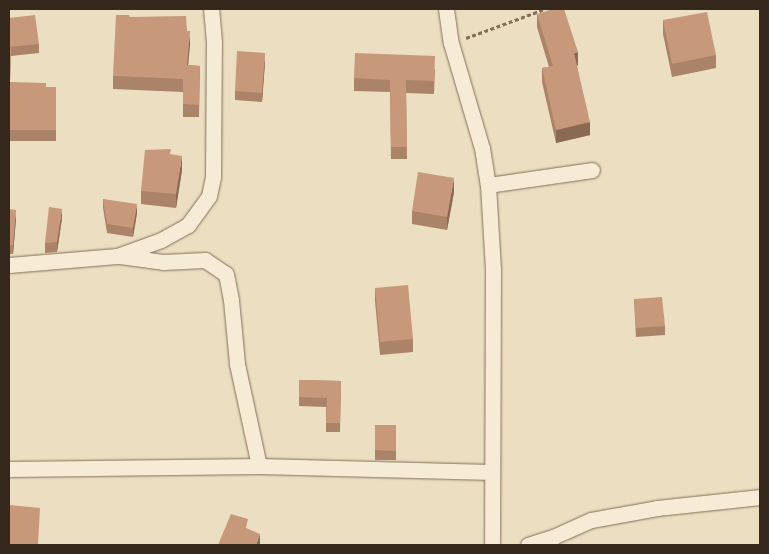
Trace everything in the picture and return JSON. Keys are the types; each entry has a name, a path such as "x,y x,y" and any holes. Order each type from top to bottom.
{"street":[{"path":"117,256 161,240 188,225 209,196 213,177 214,131 214,42 211,9"},
{"path":"446,9 451,43 482,148 488,185 493,270 492,545"},
{"path":"488,185 592,170"},
{"path":"9,265 117,256 163,262 206,260 226,274 231,300 237,364 258,466"},
{"path":"9,469 258,466 492,472"},
{"path":"528,545 555,536 591,520 657,508 760,497"}],"path":[{"path":"451,43 545,9"}],"building":[{"path":"553,9 564,9 578,52 574,53 590,122 556,130 542,68 553,66 537,14"},
{"path":"707,12 716,55 672,64 663,20"},
{"path":"35,15 39,44 9,47 9,18"},
{"path":"116,15 129,15 130,17 186,16 187,31 190,31 187,65 200,66 199,105 183,104 183,79 113,76"},
{"path":"9,47 11,47 10,82 46,83 46,87 56,87 56,130 10,130 9,133"},
{"path":"237,51 265,53 262,93 235,91"},
{"path":"355,53 435,56 434,81 406,80 407,147 391,147 390,80 354,78"},
{"path":"171,149 170,154 182,156 176,194 141,191 145,150"},
{"path":"418,172 454,178 447,217 412,211"},
{"path":"103,199 137,204 133,228 107,224"},
{"path":"49,207 62,209 57,242 45,243"},
{"path":"9,209 16,210 13,245 9,245"},
{"path":"408,285 413,339 380,342 375,288"},
{"path":"662,297 665,326 636,328 634,299"},
{"path":"299,380 341,381 340,423 326,423 327,398 299,397"},
{"path":"375,425 396,425 396,451 375,450"},
{"path":"9,505 40,508 38,544 9,545"},
{"path":"231,514 248,519 246,528 260,534 256,545 218,545"}]}
